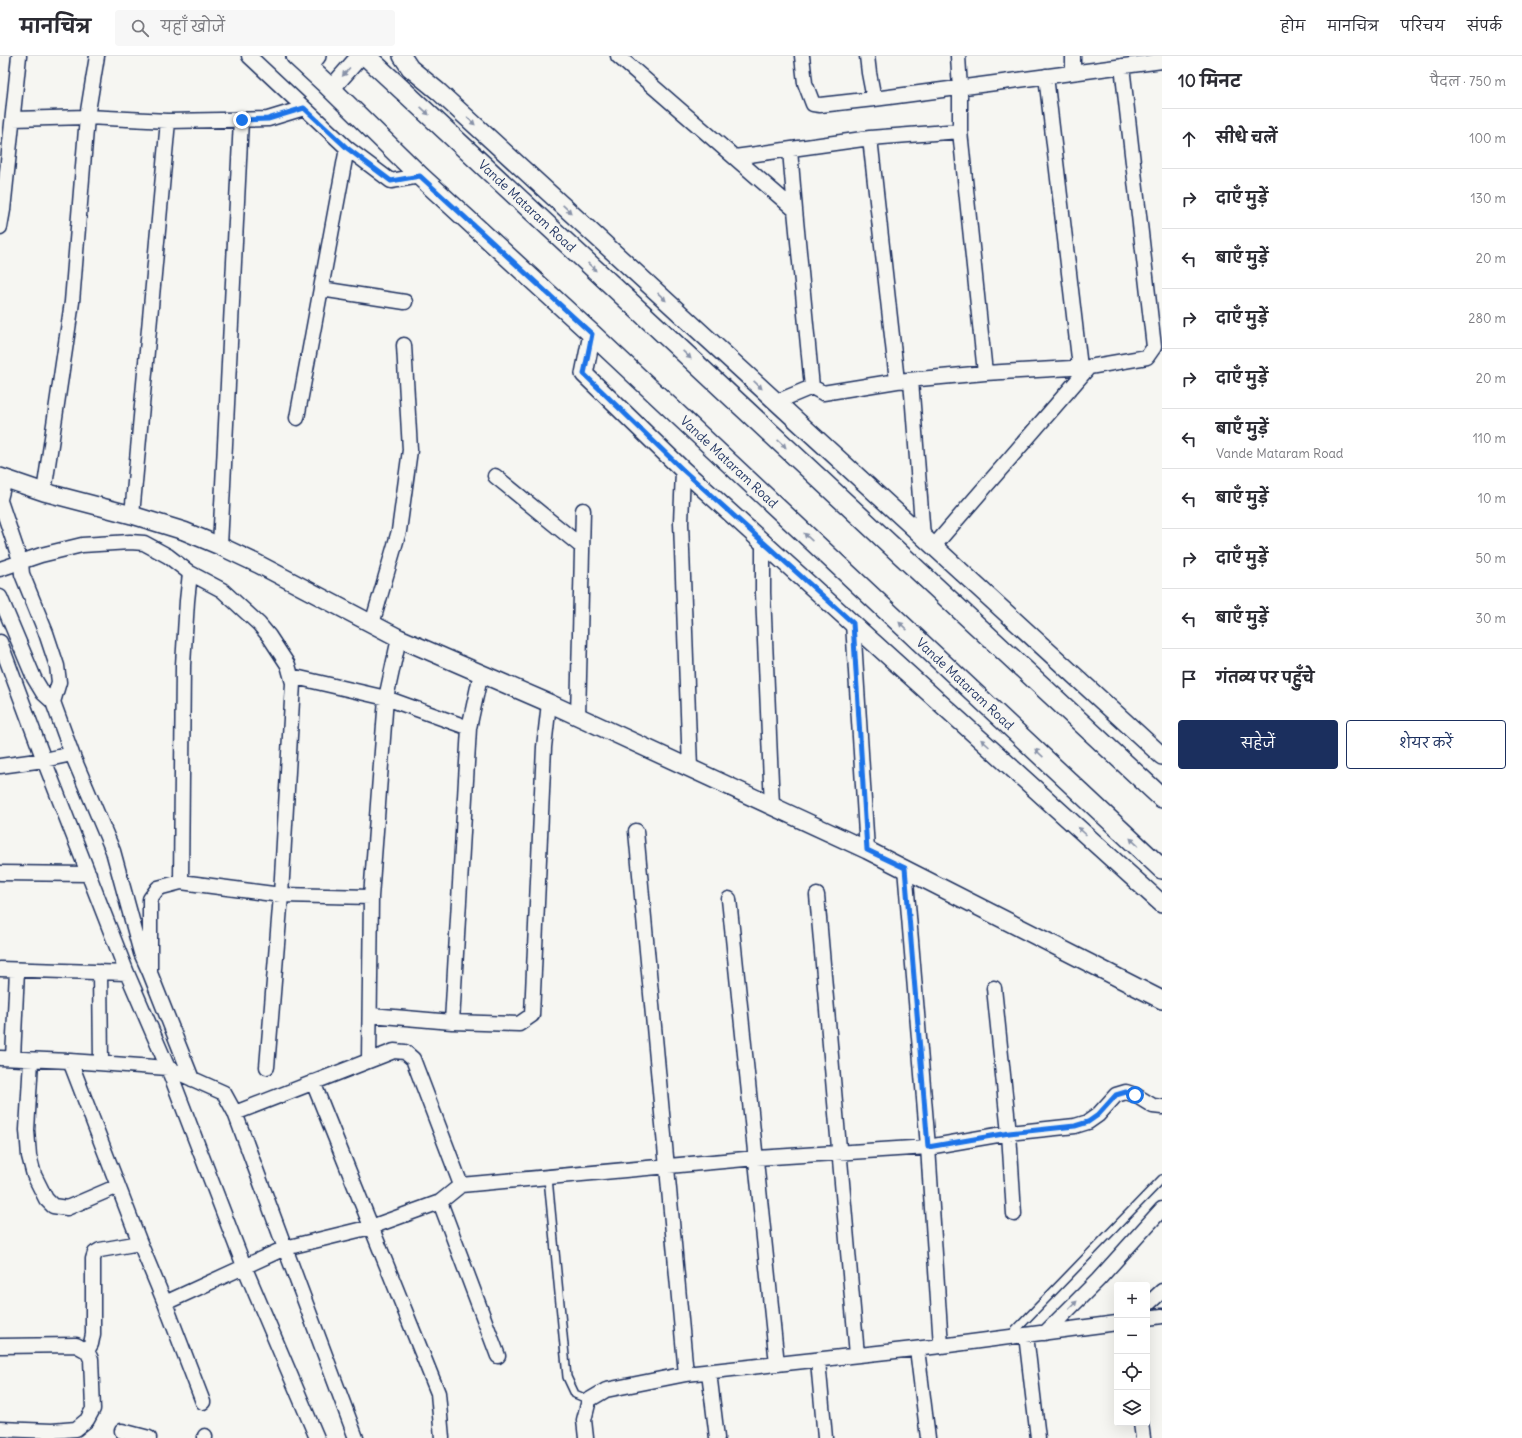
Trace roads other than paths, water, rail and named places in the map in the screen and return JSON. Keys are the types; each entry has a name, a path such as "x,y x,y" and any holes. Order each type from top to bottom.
{"main road":[{"name":"Vande Mataram Road","path":"366,56 1162,798"},
{"name":"Vande Mataram Road","path":"307,60 331,89 420,176 592,334 1162,869"}],"street":[{"path":"0,226 3,210 19,56"},
{"path":"44,492 72,302 87,117 97,56"},
{"path":"249,56 347,148 391,181 420,176"},
{"path":"331,89 360,56"},
{"path":"402,56 410,68 1162,756"},
{"path":"618,56 795,210"},
{"path":"802,56 805,83 813,104 820,105 960,89 1073,72 1162,61"},
{"path":"867,56 874,99"},
{"path":"958,56 960,131 985,373"},
{"path":"1073,56 1073,72"},
{"path":"812,387 823,393 904,380 1084,367 1147,357 1154,346 1122,66"},
{"path":"928,542 1084,367 1046,76"},
{"path":"408,96 424,80"},
{"path":"13,119 87,117 168,121 242,120 268,119 304,108"},
{"path":"220,546 242,120"},
{"path":"132,515 168,121"},
{"path":"735,157 870,138 960,131"},
{"path":"870,138 928,542"},
{"path":"297,418 347,148"},
{"path":"790,150 812,387"},
{"path":"321,289 405,302"},
{"path":"592,334 584,374 683,470 1162,904"},
{"path":"372,624 399,532 410,450 404,345"},
{"path":"776,402 812,387"},
{"path":"683,470 681,523 690,768"},
{"path":"495,476 582,547"},
{"path":"53,702 59,682 57,666 22,574 21,563 0,500 2,478 44,492 132,515 184,531 220,546 258,564 399,638 578,716 905,868 1162,1000"},
{"path":"578,716 583,510"},
{"path":"763,541 763,593 772,806"},
{"path":"0,569 41,555 82,545 130,542 144,543 168,556 190,573 222,590 259,624 278,648 288,665 293,683 281,895 267,1067"},
{"path":"181,882 183,665 190,573"},
{"path":"0,596 34,678 43,693 53,702 72,754 113,851 140,953 150,973 192,1079"},
{"path":"853,623 867,850"},
{"path":"369,1060 371,1014 371,896 386,698 399,638"},
{"path":"0,642 127,973 168,1068 244,1266 317,1438"},
{"path":"452,1022 469,728 481,673"},
{"path":"291,676 386,698 469,728"},
{"path":"371,1014 452,1022 519,1024 532,1015 544,748 549,703"},
{"path":"0,766 44,760 72,754"},
{"path":"636,831 686,1374"},
{"path":"905,868 928,1147 941,1346"},
{"path":"0,872 89,874"},
{"path":"150,973 150,899 158,888 181,882 281,895 371,896"},
{"path":"817,895 857,1355"},
{"path":"729,899 777,1364"},
{"path":"0,970 127,973"},
{"path":"17,970 6,1058 100,1062 168,1068 224,1093 235,1113 356,1438"},
{"path":"100,972 100,1062"},
{"path":"994,988 1009,1133 1014,1214"},
{"path":"235,1113 394,1051 405,1052 413,1059 461,1185"},
{"path":"31,1060 27,1130 29,1156 34,1175 46,1199 53,1206 67,1208 118,1186"},
{"path":"70,1061 203,1402"},
{"path":"313,1082 438,1393 442,1438"},
{"path":"165,1303 285,1248 371,1227 440,1202 461,1185 667,1168 756,1158 928,1147 1009,1133 1075,1126 1088,1122 1098,1115 1116,1095 1126,1092 1135,1095 1153,1106 1162,1108"},
{"path":"440,1202 498,1356"},
{"path":"1045,1333 1098,1280 1162,1210"},
{"path":"87,1351 91,1344 93,1334 93,1259 95,1253 100,1250 140,1243"},
{"path":"1150,1301 1161,1292"},
{"path":"1150,1318 1162,1316"},
{"path":"586,1438 584,1420 588,1400 606,1390 686,1374 818,1361 857,1355 1008,1338 1114,1322"},
{"path":"1026,1335 1038,1438"},
{"path":"0,1346 76,1345 87,1351 91,1360 93,1409 87,1420 76,1429 52,1434 0,1429"},
{"path":"916,1349 928,1438"},
{"path":"818,1361 825,1438"},
{"path":"709,1372 717,1438"},
{"path":"1141,1426 1143,1438"},
{"path":"122,1431 149,1438"}],"lane":[{"path":"548,1178 567,1377 575,1394 588,1400"},
{"path":"1008,1338 1162,1179"}]}
